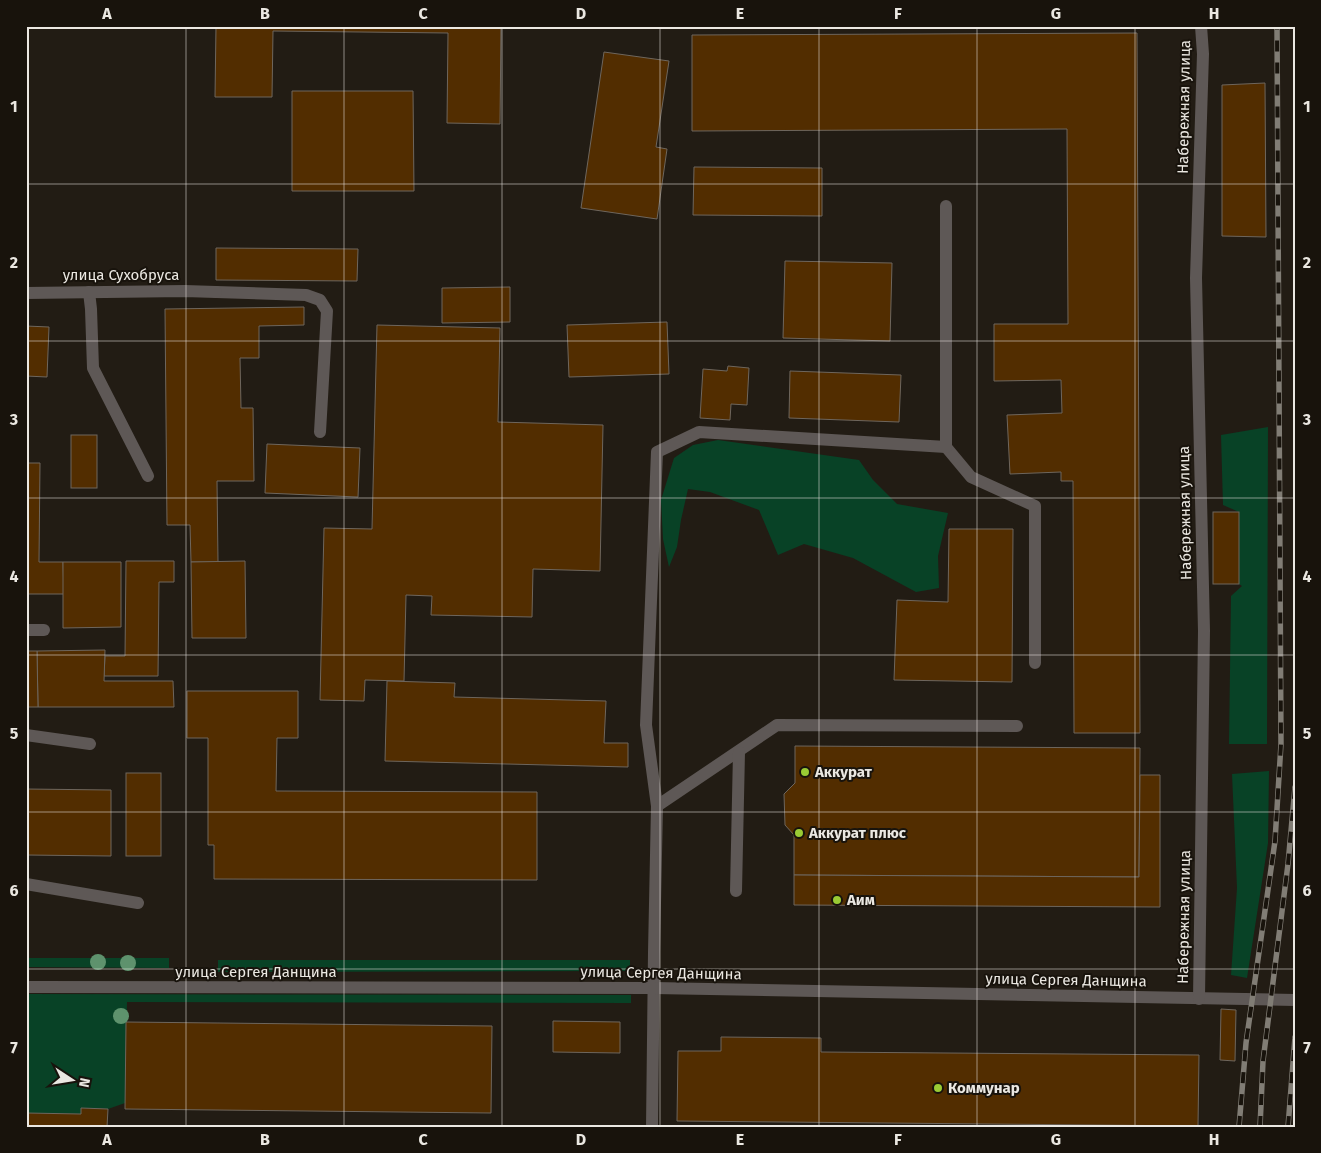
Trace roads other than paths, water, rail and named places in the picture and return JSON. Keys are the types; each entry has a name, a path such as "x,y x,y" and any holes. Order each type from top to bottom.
{"street":[{"name":"Набережная улица","path":"1199,999 1204,631 1196,278 1203,54 1201,26"},
{"path":"946,206 946,447 970,477 1035,506 1035,663"},
{"name":"улица Сухобруса","path":"26,292 185,291 306,295 320,300 327,311 320,432"},
{"path":"89,292 92,309 93,368 148,476"},
{"path":"652,1127 657,806 646,725 657,452 699,432 946,447"},
{"path":"26,630 44,630"},
{"path":"657,806 777,725 1017,726"},
{"path":"26,735 90,744"},
{"path":"736,891 739,752"},
{"path":"26,884 138,903"},
{"name":"улица Сергея Данщина","path":"26,987 654,988 1295,1000"}],"railway":[{"path":"1239,1127 1246,1043 1275,841 1281,744 1277,26"},
{"path":"1260,1127 1263,1061 1288,864 1295,787"},
{"path":"1288,1127 1295,1037"}],"place":[{"name":"Аккурат","path":"805,772"},
{"name":"Аккурат плюс","path":"799,833"},
{"name":"Аим","path":"837,900"},
{"name":"Коммунар","path":"938,1088"}]}
